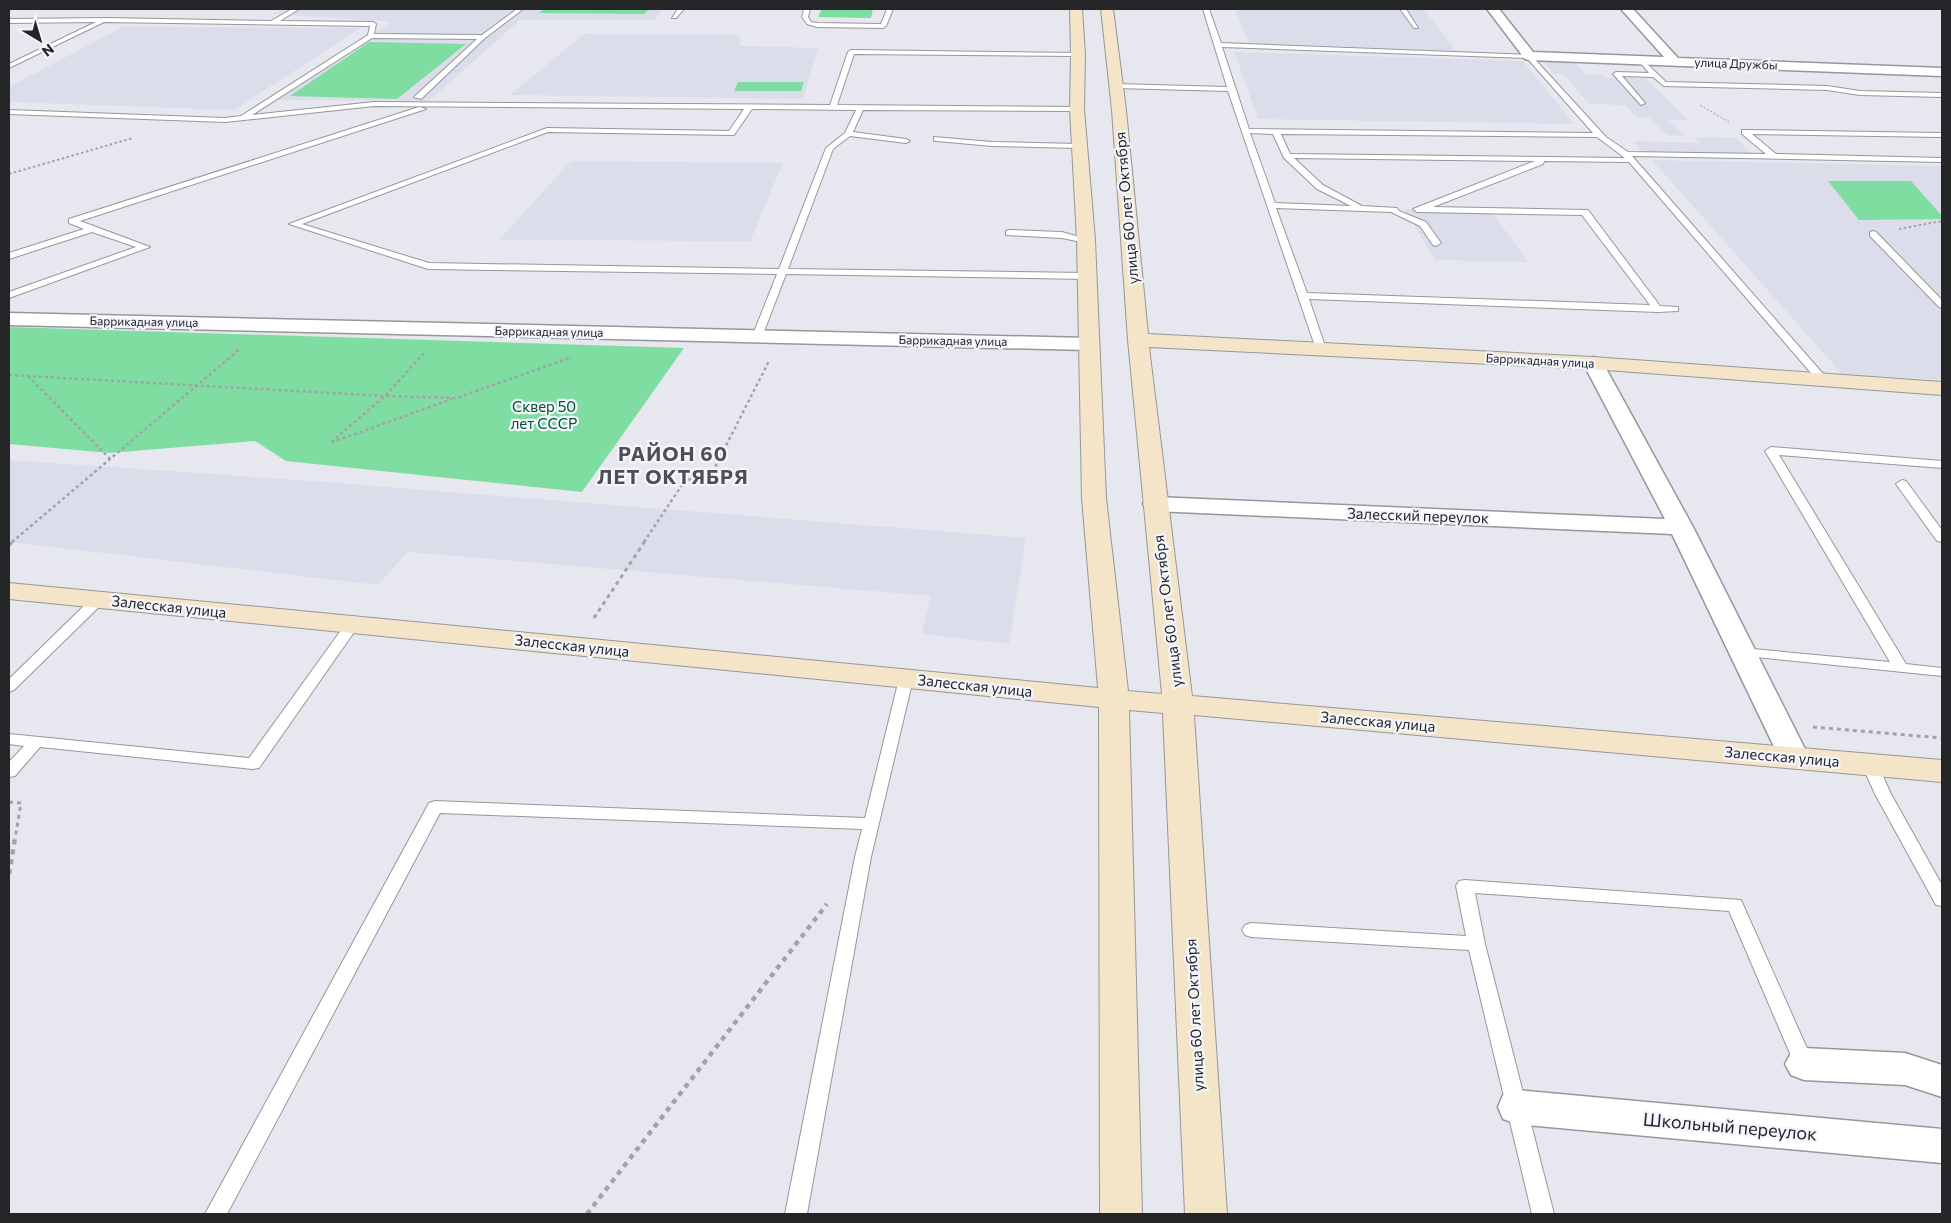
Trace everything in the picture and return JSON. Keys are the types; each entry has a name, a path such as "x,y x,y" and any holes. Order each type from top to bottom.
{"main road":[{"path":"1076,9 1078,146 1085,235 1094,498 1114,700 1121,1214"},
{"name":"улица 60 лет Октября","path":"1107,9 1116,86 1138,340 1178,705 1206,1214"},
{"name":"Баррикадная улица","path":"1138,340 1593,363 1942,388"},
{"name":"Залесская улица","path":"9,591 1114,700 1942,771"}],"street":[{"path":"1493,9 1529,56"},
{"path":"1626,9 1674,61"},
{"name":"улица Дружбы","path":"1529,56 1942,72"},
{"name":"Баррикадная улица","path":"9,319 1088,344"},
{"path":"1593,363 1681,527 1794,757"},
{"name":"Залесский переулок","path":"1155,504 1681,527"},
{"path":"1804,1064 1906,1069 1942,1081"},
{"name":"Школьный переулок","path":"1517,1107 1942,1146"}],"lane":[{"path":"272,23 296,9"},
{"path":"418,98 483,38 520,9"},
{"path":"674,17 681,9"},
{"path":"807,9 805,17 809,23 817,25 883,26 890,9"},
{"path":"1206,9 1231,89 1321,349"},
{"path":"1402,9 1416,26"},
{"path":"75,21 86,13"},
{"path":"9,66 107,20"},
{"path":"9,21 107,20 373,24 371,36"},
{"path":"242,118 371,36 483,38"},
{"path":"1218,45 1529,56 1600,135 1629,157 1821,378"},
{"path":"832,107 851,52 1078,54"},
{"path":"1640,60 1664,84 1827,88 1860,93 1942,95"},
{"path":"1641,103 1616,74 1655,75"},
{"path":"1116,86 1231,89"},
{"path":"9,112 225,120 374,104 1077,109"},
{"path":"9,295 145,247 72,221 432,105"},
{"path":"750,106 731,133 547,130 293,224 428,266 1086,276"},
{"path":"757,337 830,148 848,134 861,107"},
{"path":"1246,131 1600,135"},
{"path":"1276,131 1287,156 1320,187 1363,208"},
{"path":"1744,132 1942,135"},
{"path":"1744,132 1774,157"},
{"path":"848,134 906,141"},
{"path":"937,139 992,144 1078,146"},
{"path":"1287,156 1547,160 1629,157 1942,160"},
{"path":"1418,209 1547,160"},
{"path":"1271,205 1394,210 1585,212 1658,309"},
{"path":"1394,210 1396,213 1423,224 1436,243"},
{"path":"9,256 92,228"},
{"path":"1010,233 1085,235"},
{"path":"1873,234 1942,305"},
{"path":"1303,296 1675,309"},
{"path":"1901,668 1771,450 1942,464"},
{"path":"1902,484 1942,538"},
{"path":"9,687 98,600"},
{"path":"9,739 253,764 352,625"},
{"path":"1742,652 1942,672"},
{"path":"796,1214 864,857 906,679"},
{"path":"9,772 36,742"},
{"path":"1870,765 1883,794 1942,900"},
{"path":"216,1214 435,807 872,824"},
{"path":"1544,1214 1476,944 1465,886 1735,905 1804,1064"},
{"path":"1251,930 1476,944"}],"path":[{"path":"1664,84 1744,132"},
{"path":"9,174 140,136"},
{"path":"1873,234 1942,222"},
{"path":"9,546 267,325"},
{"path":"430,347 385,396 330,443 576,356"},
{"path":"594,618 686,479 708,481 769,360"},
{"path":"9,375 385,396 456,398"},
{"path":"28,376 110,460"},
{"path":"1778,724 1942,738"},
{"path":"9,802 21,803 9,874"},
{"path":"587,1214 864,857"}],"shaded area":[{"path":"283,9 664,9 654,20 520,20 429,101 273,100 391,22 274,14"},
{"path":"1235,9 1424,9 1456,51 1249,43"},
{"path":"123,27 361,28 234,110 9,102 9,87"},
{"path":"584,34 740,35 740,46 818,48 803,99 510,95"},
{"path":"1234,52 1523,61 1574,124 1258,119"},
{"path":"1542,59 1572,60 1586,75 1605,75 1608,78 1645,78 1688,120 1669,120 1684,136 1667,135 1649,117 1637,117 1625,105 1589,104 1563,74 1554,74"},
{"path":"1694,137 1736,138 1753,155 1642,152 1633,141 1699,143"},
{"path":"1652,160 1942,166 1942,380 1842,374"},
{"path":"571,161 783,163 750,241 499,240"},
{"path":"1405,209 1487,210 1492,212 1528,262 1435,260"},
{"path":"9,460 299,480 1026,538 1009,644 922,634 931,596 408,552 378,585 9,542"}],"green space":[{"path":"544,9 649,9 644,14 539,13"},
{"path":"822,9 873,9 871,18 818,17"},
{"path":"369,42 466,44 397,99 290,96"},
{"path":"738,82 804,82 801,91 734,91"},
{"path":"1828,181 1911,181 1942,216 1942,219 1859,220"},
{"name":"Сквер 50 лет СССР","path":"9,327 684,348 582,492 286,461 255,441 109,453 9,444"}],"district":[{"name":"РАЙОН 60 ЛЕТ ОКТЯБРЯ","path":"673,466"}]}
